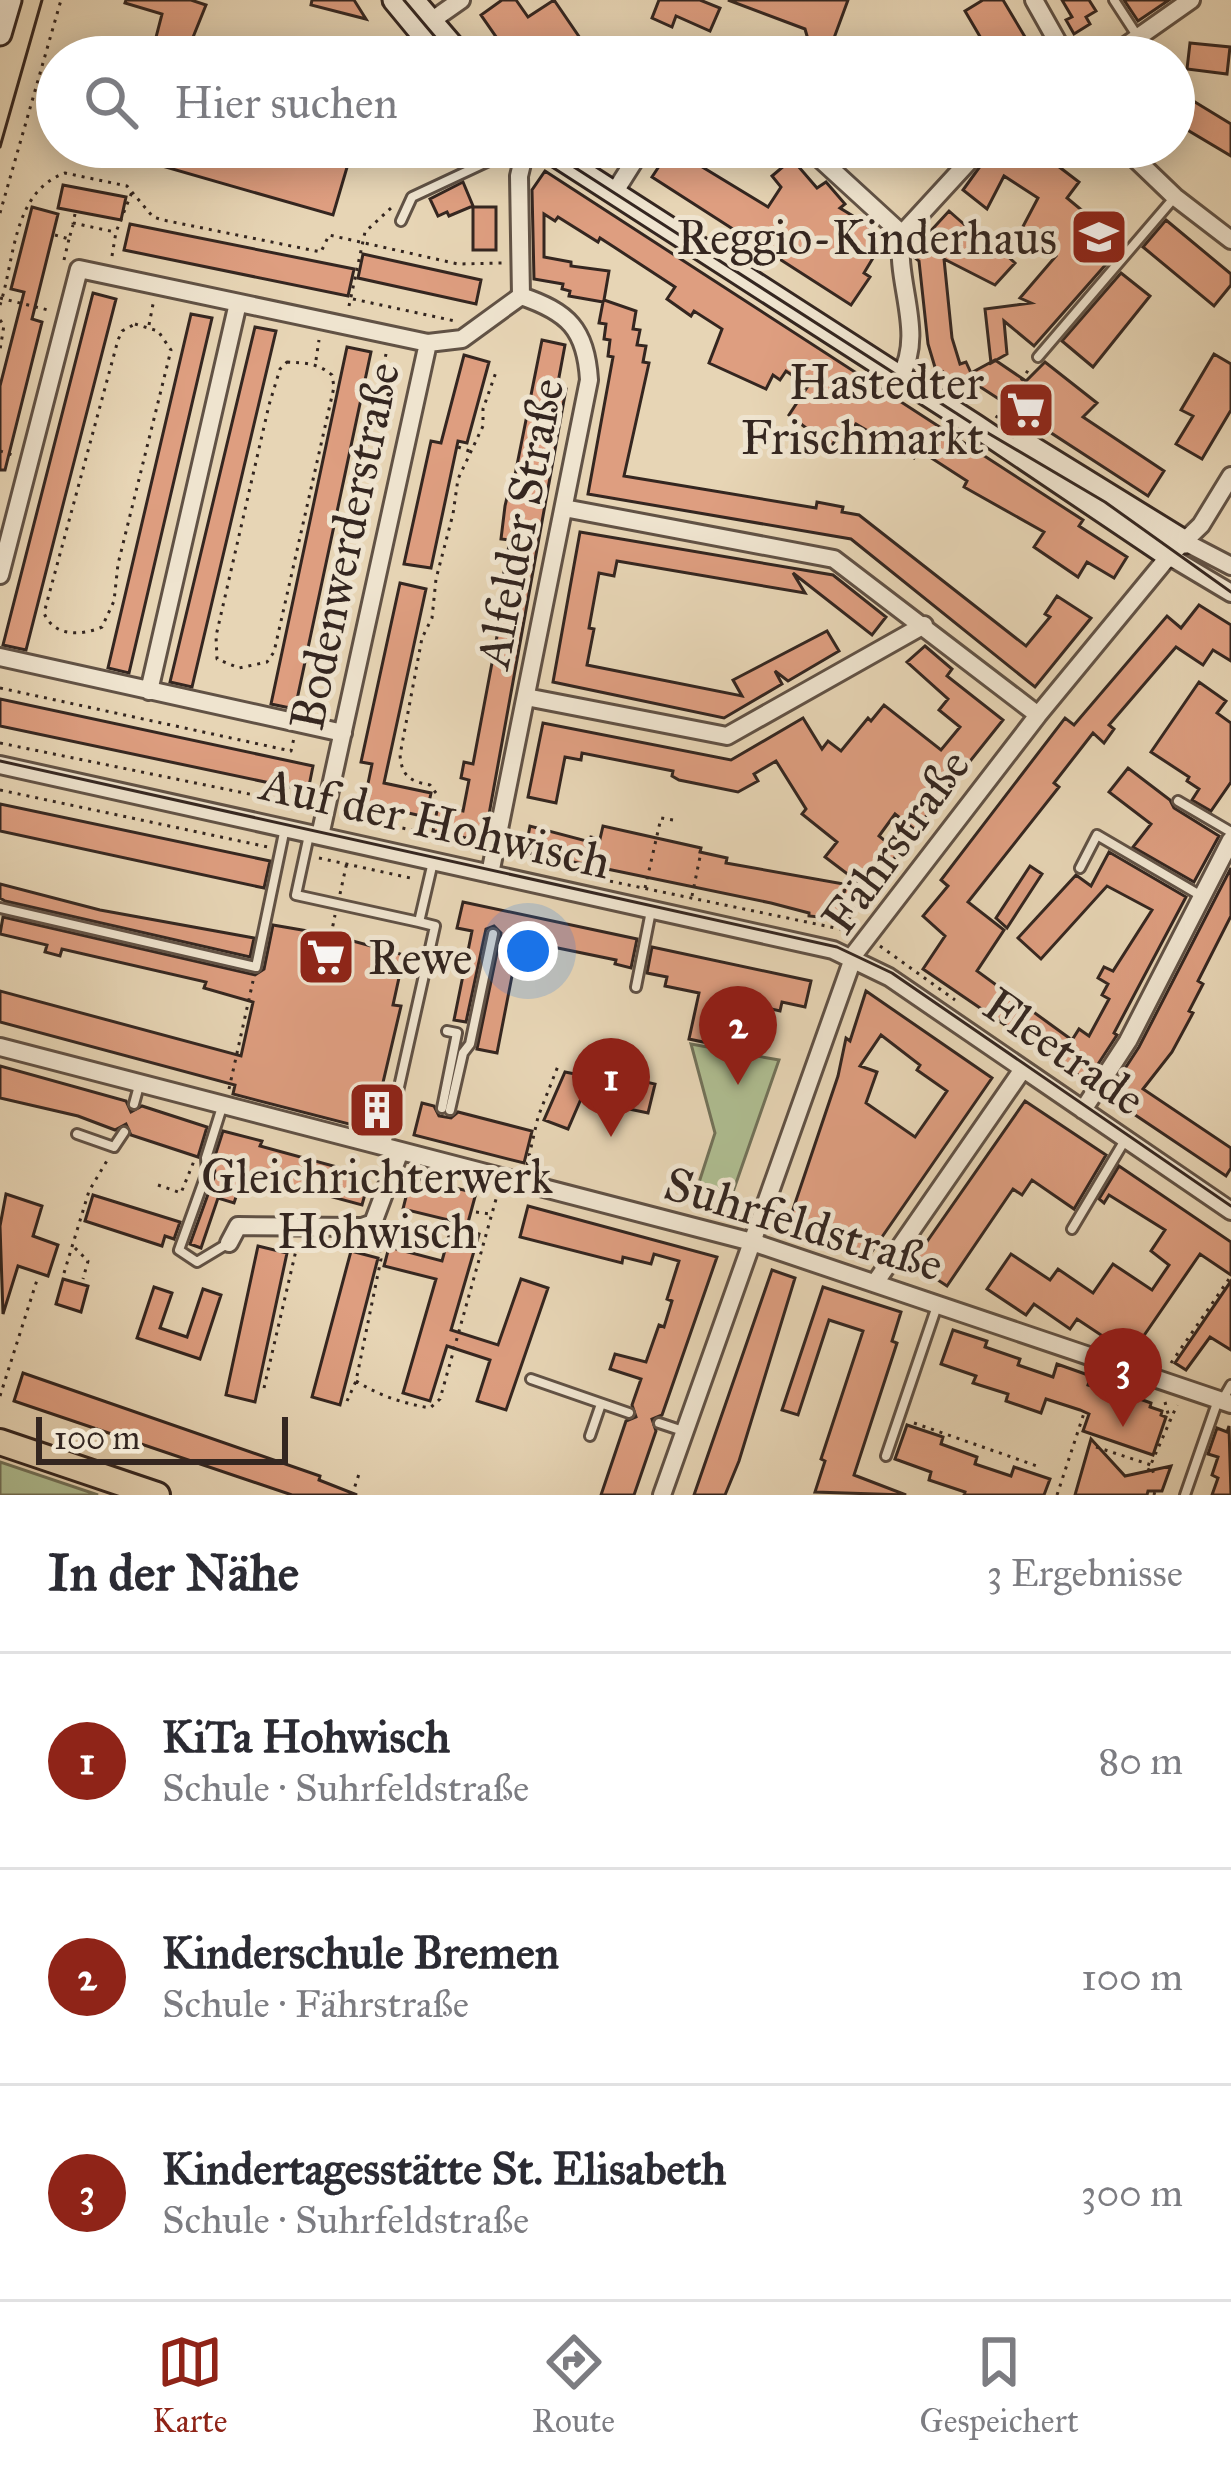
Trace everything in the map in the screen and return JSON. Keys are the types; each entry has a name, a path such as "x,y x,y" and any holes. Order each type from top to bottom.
{"main road":[{"path":"0,1442 158,1495"}],"street":[{"path":"0,34 10,0"},
{"path":"394,0 436,36"},
{"path":"413,0 429,36"},
{"path":"424,26 461,0"},
{"path":"1034,0 1054,36"},
{"path":"1142,36 1191,0"},
{"path":"0,575 80,269 428,343 462,339 521,296 523,168"},
{"path":"574,168 618,187"},
{"path":"594,168 1176,550 1231,566"},
{"path":"618,187 630,168"},
{"path":"830,168 902,234"},
{"path":"902,374 911,353 898,252 902,234 963,168"},
{"path":"1145,168 1231,240"},
{"name":"Alfelder Straße","path":"492,865 589,380 579,332 551,306 521,296"},
{"path":"149,691 238,303"},
{"name":"Bodenwerderstraße","path":"315,835 326,810 428,343"},
{"path":"902,374 992,424 1231,593"},
{"name":"Fährstraße","path":"662,1495 854,958 1038,715 1201,525 1231,476"},
{"path":"564,508 834,559 1038,715"},
{"path":"526,697 728,736 924,625"},
{"path":"0,657 302,728 343,733"},
{"name":"Auf der Hohwisch","path":"0,765 433,861 492,865 646,909 854,958"},
{"path":"1083,1110 1128,1041 1231,836"},
{"name":"Fleetrade","path":"854,958 889,977 1231,1211"},
{"name":"Suhrfeldstraße","path":"0,1047 752,1242 1226,1397"},
{"path":"875,1283 1023,1069"},
{"path":"229,1243 238,1226 362,1227 374,1223 392,1149"}],"lane":[{"path":"1114,0 1138,36"},
{"path":"401,220 412,197 475,168"},
{"path":"1038,356 1174,196"},
{"path":"1178,801 1231,836"},
{"path":"0,908 256,968 285,828"},
{"path":"315,835 296,895 435,926 392,1149"},
{"path":"1080,868 1097,835 1203,897"},
{"path":"419,922 433,861"},
{"path":"636,987 646,909"},
{"path":"447,1030 457,1033 446,1109 470,1044 493,934"},
{"path":"134,1104 140,1082"},
{"path":"224,1106 179,1250 197,1262 229,1243"},
{"path":"77,1134 114,1147 124,1132"},
{"path":"1072,1228 1125,1140"},
{"path":"886,1456 938,1304"},
{"path":"531,1379 629,1413"},
{"path":"1185,1495 1226,1397"},
{"path":"590,1436 601,1404"},
{"path":"659,1423 685,1431"}],"path":[{"path":"51,36 61,0"},
{"path":"0,213 36,87"},
{"path":"67,315 1,301 22,219 38,189 65,173 127,186 153,217 321,252 328,235 458,264 522,262"},
{"path":"109,276 116,232 133,190"},
{"path":"345,325 365,232 392,207 412,197"},
{"path":"56,235 69,239 75,214"},
{"path":"73,223 116,232"},
{"path":"148,327 157,286"},
{"path":"351,298 482,327"},
{"path":"0,320 4,325 0,350"},
{"path":"315,364 324,321"},
{"path":"130,326 148,327 172,350 118,564 114,601 101,627 74,633 58,630 44,614 118,340 130,326"},
{"path":"0,688 291,751 302,728 390,335"},
{"path":"992,424 1038,356"},
{"path":"287,362 315,364 332,375 334,387 279,637 267,662 239,668 224,665 217,659 216,636 274,384 287,362"},
{"path":"436,793 430,785 410,781 401,770 407,714 433,579 456,501 454,479 483,427 485,393 496,372"},
{"path":"458,447 472,452"},
{"path":"448,500 456,501"},
{"path":"434,556 442,558"},
{"path":"413,658 420,659"},
{"path":"400,716 407,714"},
{"path":"396,737 404,738"},
{"path":"0,743 474,843 492,865 520,862 526,838"},
{"path":"0,790 280,850"},
{"path":"646,909 645,889 661,818 673,820"},
{"path":"331,935 352,843"},
{"path":"692,898 701,852"},
{"path":"305,855 428,881"},
{"path":"562,871 847,930 903,959 958,1005"},
{"path":"224,1106 256,968"},
{"path":"522,1184 538,1117 558,1066"},
{"path":"64,1274 89,1191 114,1147"},
{"path":"158,1185 181,1193 197,1157"},
{"path":"356,1381 400,1402 430,1408 440,1399 501,1178"},
{"path":"476,1212 492,1214"},
{"path":"347,1401 356,1381 382,1259 374,1223"},
{"path":"264,1388 302,1226"},
{"path":"74,1246 88,1261 82,1279"},
{"path":"1171,1422 1163,1407 1166,1380 1231,1276"},
{"path":"0,1396 38,1280"},
{"path":"1149,1468 1177,1407"},
{"path":"1057,1495 1084,1413"},
{"path":"898,1418 1036,1466"},
{"path":"1096,1447 1154,1474"},
{"path":"1156,1454 1165,1458"},
{"path":"352,1495 359,1474"}],"green space":[{"path":"691,1044 779,1060 727,1209 694,1198 715,1133"},
{"path":"0,1462 98,1495 0,1495"}],"building":[{"path":"191,0 206,5 193,36 156,36 162,14 125,3"},
{"path":"312,0 354,0 366,19 311,5"},
{"path":"502,0 516,0 528,17 554,0 579,36 496,36 481,15"},
{"path":"659,0 700,0 720,8 710,31 676,16 672,27 652,18"},
{"path":"728,0 848,0 835,36 807,36 805,29"},
{"path":"983,0 1003,0 1024,36 980,36 965,11"},
{"path":"1062,0 1089,0 1096,11 1086,17 1090,24 1074,34 1066,20 1072,17"},
{"path":"1124,0 1169,0 1138,21"},
{"path":"1195,44 1230,47 1227,74 1195,70"},
{"path":"1195,102 1231,124 1231,156 1195,135"},
{"path":"169,168 347,168 333,215"},
{"path":"658,168 704,168 768,207 781,187 772,176 781,168 800,168 817,188 826,182 845,204 840,208 871,227 868,232 877,238 873,245 879,248 864,273 870,277 851,305 652,177"},
{"path":"979,168 1061,168 1079,182 1067,198 1118,239 1102,258 1108,262 1034,346 1004,321 1007,354 991,363 985,309 1031,303 1020,298 1056,256 1035,239 1031,243 1019,234 1038,198 1004,176 987,209 963,190"},
{"path":"545,171 1083,520 1079,526 1127,557 1114,578 1087,562 1078,577 1034,547 1044,532 964,487 967,481 919,450 914,458 856,424 849,434 842,430 832,445 818,437 789,415 808,386 786,371 780,380 773,375 766,389 709,363 722,329 667,299 675,287 614,247 544,214 544,257 609,271 604,300 636,311 637,345 646,346 643,362 649,363 624,476 816,508 817,502 843,507 842,512 859,515 1026,646 1050,617 1045,614 1057,596 1091,618 1035,687 851,539 588,494 613,357 608,356 610,340 604,339 606,324 599,323 603,302 569,296 563,284 534,279 532,190"},
{"path":"463,182 473,206 438,216 430,199"},
{"path":"63,185 126,197 121,220 58,208"},
{"path":"32,207 58,214 32,319 42,322 5,470 0,470 0,386 24,292 11,289"},
{"path":"473,207 496,207 496,250 473,250"},
{"path":"949,211 1000,256 1003,252 1015,263 995,285 944,259 952,338 960,364 966,362 971,373 995,360 1026,381 1045,362 1097,403 1083,417 1164,471 1148,496 965,377 949,384 943,372 937,374 914,249"},
{"path":"1166,220 1231,274 1231,285 1214,306 1143,247"},
{"path":"130,224 354,269 348,296 124,250"},
{"path":"363,254 481,280 476,304 358,278"},
{"path":"1121,273 1150,296 1093,367 1062,341"},
{"path":"93,293 116,299 26,650 3,645"},
{"path":"191,314 212,318 129,673 108,668"},
{"path":"255,327 276,331 192,687 170,682"},
{"path":"542,340 565,345 557,388 566,389 486,831 480,841 433,831 438,806 463,811 469,780 461,778 464,762 473,764 498,631 492,630 508,578 503,577 510,540 501,539 505,506"},
{"path":"347,347 371,352 295,709 271,704"},
{"path":"1214,354 1231,364 1231,410 1202,459 1176,444 1193,416 1181,410"},
{"path":"464,355 489,362 467,443 458,441 431,568 404,564 431,441 441,443"},
{"path":"580,532 833,575 886,617 872,635 793,573 805,593 617,561 614,576 599,573 587,665 742,696 733,680 827,631 839,651 788,681 775,671 782,684 724,718 553,682"},
{"path":"400,583 426,589 384,783 431,793 426,817 364,803 372,764 361,762"},
{"path":"1199,605 1231,625 1231,661 1213,650 1203,665 1176,647 1109,725 1114,729 1104,743 1093,733 1054,783 1059,787 968,902 1004,930 977,971 1072,1040 1079,1029 1089,1036 1109,999 1102,995 1108,984 1098,978 1104,967 1113,971 1152,910 1107,886 1041,959 1018,938 1076,875 1091,886 1109,852 1186,897 1117,1035 1087,1081 923,969 945,936 923,916 948,886 941,880 1065,718 1074,725 1167,616 1181,628"},
{"path":"925,646 952,669 947,676 1003,720 915,830 895,814 879,836 899,852 848,920 809,916 771,903 525,852 530,826 590,842 591,837 600,839 603,826 701,848 700,852 727,858 726,863 866,888 825,857 837,842 802,814 806,809 776,761 754,774 758,781 738,792 679,780 672,776 673,771 582,753 581,760 565,757 556,803 528,797 543,723 731,760 803,718 822,749 828,741 841,751 884,705 941,750 960,727 939,710 948,699 907,662"},
{"path":"1199,682 1226,701 1217,713 1231,723 1231,782 1211,811 1192,800 1199,789 1187,781 1189,777 1151,752"},
{"path":"0,699 313,766 308,791 0,726"},
{"path":"1128,768 1174,808 1219,836 1194,882 1133,847 1151,824 1109,792"},
{"path":"0,804 270,861 264,888 0,831"},
{"path":"1030,866 1042,874 1007,928 996,918"},
{"path":"1231,868 1231,916 1198,981 1203,984 1189,1011 1193,1013 1172,1052 1143,1089 1231,1148 1226,1176 1107,1096 1139,1047"},
{"path":"0,884 100,910 254,938 250,957 5,901 0,898"},
{"path":"463,902 637,939 631,968 615,964 616,960 519,940 497,1053 477,1049 501,933 494,926 486,929 466,1022 454,1020 472,931 457,928"},
{"path":"3,917 255,975 264,969 273,925 404,955 393,1005 401,1006 381,1091 389,1093 380,1132 233,1094 235,1085 0,1022 0,991 241,1056 253,1002 204,988 206,982 62,949 60,956 45,952 47,945 0,934"},
{"path":"652,947 811,981 805,1007 782,1002 780,1011 746,1003 736,1049 689,1039 699,993 665,986 667,977 647,973"},
{"path":"866,991 992,1078 866,1260 785,1233 838,1076 846,1038 850,1041","holes":["881,1035 920,1065 917,1070 947,1091 915,1137 866,1103 877,1072 860,1066"]},
{"path":"0,1066 126,1101 131,1112 142,1106 207,1127 198,1157 131,1135 126,1124 115,1130 0,1098"},
{"path":"577,1066 655,1084 648,1113 581,1099 568,1129 544,1120 565,1072 575,1074"},
{"path":"1025,1101 1106,1155 1074,1209 1032,1180 1022,1195 1013,1189 947,1286 912,1263"},
{"path":"422,1103 434,1106 439,1116 451,1118 458,1112 532,1131 524,1163 414,1135"},
{"path":"223,1131 370,1176 362,1205 244,1173 234,1203 218,1198 201,1248 190,1244 215,1175 214,1159"},
{"path":"1119,1166 1231,1242 1231,1275 1200,1254 1134,1350 1119,1340 1116,1345 1077,1319 1070,1329 1034,1304 1026,1315 987,1289 1011,1254 1050,1280 1058,1269 1093,1293 1113,1264 1152,1290 1169,1265 1151,1251 1165,1230 1109,1195 1104,1203 1099,1199"},
{"path":"411,1177 476,1193 466,1230 479,1234 451,1330 498,1345 521,1279 548,1288 506,1410 477,1401 490,1360 447,1346 430,1401 403,1393 436,1279 384,1266 389,1247 442,1261 453,1221 403,1209"},
{"path":"6,1194 42,1206 33,1236 58,1245 48,1276 18,1266 3,1314 0,1226"},
{"path":"93,1195 180,1222 174,1239 165,1236 162,1246 85,1221"},
{"path":"528,1206 717,1257 662,1415 652,1419 656,1431 634,1495 601,1495 626,1421 636,1417 632,1405 641,1379 610,1369 615,1354 646,1362 659,1325 664,1327 679,1261 654,1254 651,1264 623,1257 622,1263 520,1237"},
{"path":"258,1246 287,1253 255,1402 226,1395"},
{"path":"351,1251 378,1258 340,1405 312,1397"},
{"path":"772,1270 795,1278 739,1461 725,1495 694,1495"},
{"path":"63,1279 88,1286 81,1312 56,1304"},
{"path":"1231,1281 1231,1350 1210,1337 1186,1370 1175,1363"},
{"path":"154,1287 172,1293 160,1328 187,1337 203,1289 221,1295 200,1359 137,1338"},
{"path":"823,1287 901,1312 892,1341 897,1343 854,1475 906,1495 815,1492 825,1461 821,1459 863,1331 829,1320 798,1415 782,1410"},
{"path":"953,1330 987,1341 985,1347 1020,1359 1018,1365 1053,1377 1057,1364 1091,1376 1088,1385 1122,1396 1124,1390 1151,1403 1150,1407 1166,1417 1153,1455 1083,1431 1089,1414 1080,1410 1046,1399 1041,1413 1006,1401 1008,1394 973,1383 976,1376 941,1364"},
{"path":"23,1373 320,1476 319,1480 357,1495 292,1495 14,1401"},
{"path":"907,1425 943,1437 941,1444 977,1457 975,1464 1011,1476 1014,1467 1050,1479 1044,1495 964,1495 929,1480 931,1472 895,1459"},
{"path":"1229,1426 1231,1495 1212,1495 1218,1457 1208,1454 1217,1428 1227,1432"},
{"path":"1091,1439 1125,1476 1171,1466 1162,1491 1075,1495"}],"tram line":[{"path":"0,147 42,0"},
{"path":"404,0 434,36"},
{"path":"576,168 976,426 1105,502 1231,592"},
{"path":"0,761 837,947 892,973 1231,1206"}],"place":[{"name":"Reggio-Kinderhaus","path":"1099,237"},
{"name":"Hastedter Frischmarkt","path":"1026,410"},
{"name":"Rewe","path":"326,957"},
{"name":"Kinderschule Bremen","path":"738,1085"},
{"name":"Gleichrichterwerk Hohwisch","path":"377,1110"},
{"name":"KiTa Hohwisch","path":"611,1137"},
{"name":"Kindertagesstätte St. Elisabeth","path":"1123,1427"}]}
